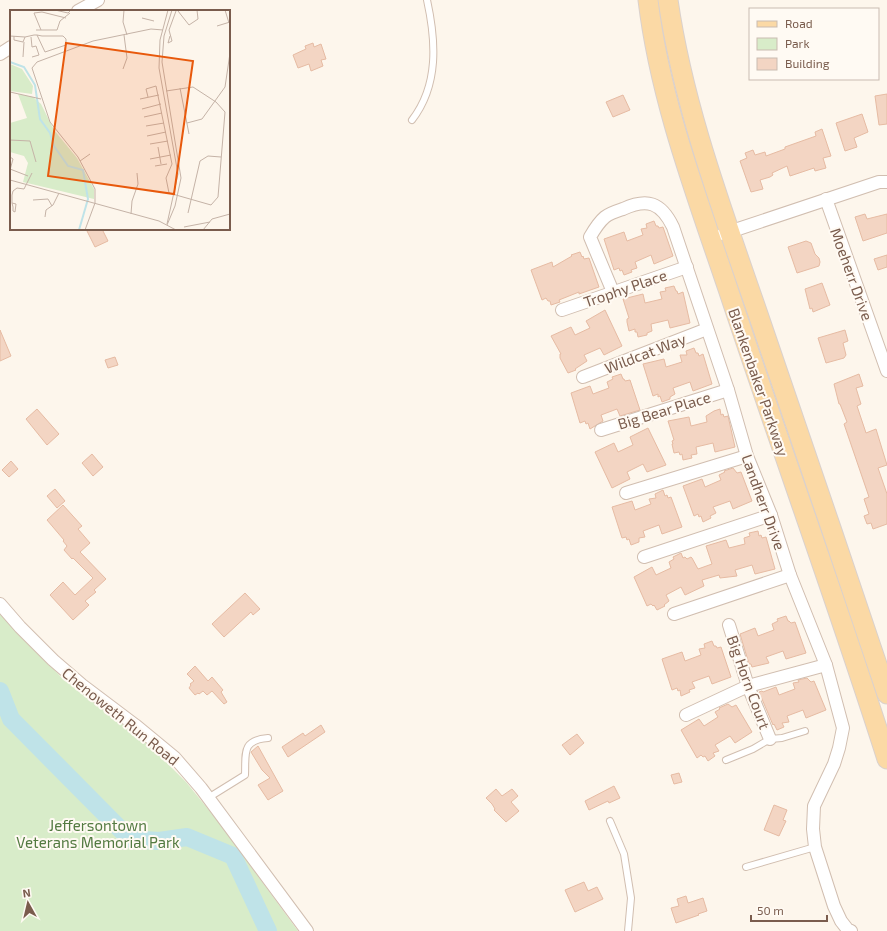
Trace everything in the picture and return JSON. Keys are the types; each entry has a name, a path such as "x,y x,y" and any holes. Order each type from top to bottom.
{"main road":[{"name":"Blankenbaker Parkway","path":"648,0 662,78 682,149 710,238 887,759"},
{"name":"Blankenbaker Parkway","path":"668,0 673,35 690,110 887,694"}],"street":[{"path":"80,10 98,0"},
{"path":"0,54 10,48"},
{"path":"710,238 879,182 887,182"},
{"name":"Moeherr Drive","path":"826,199 887,371"},
{"name":"Landherr Drive","path":"613,292 590,237 606,217 635,203 645,203 658,207 668,215 674,227 728,390 747,456 771,515 790,575 826,665 843,728 840,748 814,806 813,829 815,847 834,906 848,930 851,931"},
{"name":"Trophy Place","path":"562,310 687,267"},
{"name":"Wildcat Way","path":"583,377 707,329"},
{"name":"Big Bear Place","path":"601,430 728,390"},
{"path":"626,494 747,456"},
{"path":"644,556 771,515"},
{"path":"674,614 790,575"},
{"name":"Chenoweth Run Road","path":"0,604 20,627 53,660 82,685 141,729 175,758 208,798 306,931"},
{"name":"Big Horn Court","path":"729,625 748,686 770,739"},
{"path":"686,715 748,686 826,665"}],"lane":[{"path":"412,120 418,113 428,89 433,69 434,44 427,0"},
{"path":"726,760 753,749 770,739 782,738 805,731"},
{"path":"208,798 245,775 245,752 248,746 258,738 268,738"},
{"path":"610,821 624,854 628,876 631,898 628,931"},
{"path":"746,867 815,847"}],"green space":[{"name":"Jeffersontown Veterans Memorial Park","path":"0,612 61,677 144,740 186,782 217,820 298,931 0,931"}],"building":[{"path":"313,43 314,47 321,44 326,59 321,60 323,66 311,71 309,64 298,68 293,55 306,49 305,46"},
{"path":"887,94 887,124 879,125 875,96"},
{"path":"623,95 630,110 613,117 606,102"},
{"path":"862,114 868,132 854,138 857,147 845,151 836,123"},
{"path":"822,129 831,156 823,158 826,168 815,171 814,168 790,176 787,166 772,173 773,175 770,177 760,180 763,189 751,192 740,161 747,158 745,153 753,150 755,155 765,152 766,156 785,149 785,147 816,136 815,132"},
{"path":"865,214 867,219 887,214 887,233 863,241 855,217"},
{"path":"654,221 656,226 659,228 663,227 673,256 654,264 651,255 635,262 637,268 624,275 622,270 620,271 619,268 614,270 604,239 624,232 627,241 643,235 641,229 647,228 646,224"},
{"path":"86,230 102,230 108,241 95,247"},
{"path":"806,241 811,243 815,254 819,258 819,266 797,273 788,247"},
{"path":"580,252 584,259 589,258 599,287 579,294 579,292 551,305 550,301 546,298 542,300 531,270 552,262 553,267 572,256 571,255"},
{"path":"887,255 887,267 878,270 874,259"},
{"path":"822,283 830,305 813,312 812,308 810,309 805,289"},
{"path":"674,286 678,294 683,292 690,323 670,328 668,320 651,324 652,331 647,333 647,335 638,337 635,329 629,331 627,319 629,318 623,299 643,294 645,303 662,299 660,292 666,291 665,288"},
{"path":"605,310 622,346 604,355 600,348 584,355 587,361 575,369 576,370 568,373 560,358 561,354 551,336 571,327 575,335 590,328 586,321"},
{"path":"0,330 11,356 0,361"},
{"path":"845,330 848,341 843,343 846,355 844,358 826,363 818,338"},
{"path":"694,348 699,356 703,354 712,384 693,391 690,382 673,388 675,394 670,397 670,399 662,402 660,396 658,397 658,394 653,396 643,364 664,359 666,367 682,362 680,355 687,355 686,351"},
{"path":"115,357 118,365 108,368 105,360"},
{"path":"621,374 625,381 630,380 640,410 620,416 617,409 601,415 603,421 590,429 588,423 586,424 585,421 580,423 571,393 590,386 593,394 609,388 607,382 613,379 612,377"},
{"path":"859,374 863,386 856,388 861,404 857,406 866,433 876,429 887,465 878,468 887,494 887,524 873,529 871,523 867,524 864,516 869,514 864,499 869,497 844,424 847,422 839,404 834,384"},
{"path":"37,409 59,434 47,445 26,419"},
{"path":"720,409 721,415 723,414 724,417 728,416 735,447 715,452 713,443 696,447 697,454 691,455 692,458 683,460 682,454 680,455 679,452 674,453 672,441 674,440 668,421 689,417 691,426 707,422 706,416"},
{"path":"648,428 666,465 647,472 643,464 627,472 630,479 612,488 595,452 614,443 618,452 633,445 630,437"},
{"path":"92,454 103,467 93,476 82,463"},
{"path":"11,461 18,469 9,477 2,470"},
{"path":"733,468 737,473 741,472 752,501 733,509 730,501 713,507 716,513 710,516 711,518 703,522 701,516 699,517 698,514 694,516 683,486 702,479 705,487 721,480 719,475 725,472 724,471"},
{"path":"55,489 65,501 57,508 47,496"},
{"path":"663,490 665,496 667,495 668,498 671,497 682,527 662,534 659,525 643,531 645,537 639,538 639,542 631,545 629,539 627,540 626,537 622,538 612,507 632,501 635,510 651,504 649,499 656,498 655,494"},
{"path":"63,505 82,526 78,529 90,543 80,552 106,579 94,590 96,592 85,601 89,605 73,620 50,595 63,582 75,595 93,578 64,550 67,546 63,541 64,540 47,520"},
{"path":"758,531 759,536 761,535 762,538 766,537 775,569 755,574 752,565 735,570 737,576 720,578 719,575 702,580 704,586 685,595 681,587 666,595 669,601 664,605 665,606 657,610 654,605 653,606 651,604 647,606 634,577 652,567 656,575 671,568 669,562 674,559 673,557 681,553 683,558 685,557 687,559 691,557 698,569 712,564 706,546 726,540 729,548 745,544 744,538 750,536 749,533"},
{"path":"245,593 260,609 253,615 251,612 224,637 212,624"},
{"path":"786,616 788,621 791,623 795,622 806,653 786,659 783,651 766,657 769,663 752,667 751,664 749,664 740,634 755,628 758,636 774,630 772,624 778,621 777,619"},
{"path":"712,641 714,646 717,648 721,647 731,677 712,684 709,676 692,682 695,688 689,690 690,692 681,696 680,690 678,691 677,688 672,690 662,659 682,652 685,661 701,655 699,649 705,648 704,644"},
{"path":"195,666 208,681 212,677 223,690 221,692 227,702 224,704 212,691 207,695 203,691 195,695 189,688 191,685 190,684 194,681 187,674"},
{"path":"807,678 811,682 814,681 826,710 806,718 803,710 787,716 789,722 782,723 784,727 777,730 774,724 773,725 759,692 776,687 779,695 795,689 793,683"},
{"path":"728,704 732,707 736,705 752,732 735,743 730,736 715,745 719,751 713,753 715,756 708,761 705,756 703,757 701,755 697,758 681,730 699,719 704,726 718,717 715,712 720,709 719,708"},
{"path":"321,725 325,732 288,757 282,747 303,733 305,736"},
{"path":"577,734 584,743 570,755 562,745"},
{"path":"258,746 283,791 268,800 258,785 270,778 262,770 251,752"},
{"path":"679,773 682,782 674,784 671,775"},
{"path":"614,786 620,798 609,803 608,801 589,810 585,801"},
{"path":"496,789 502,796 512,789 518,796 511,802 519,811 506,822 494,810 495,809 492,804 486,798"},
{"path":"774,805 787,810 783,820 786,821 779,836 764,830"},
{"path":"584,882 588,891 597,887 603,899 575,912 565,890"},
{"path":"686,896 688,903 703,898 707,911 676,923 671,908 679,906 677,899"}],"waterway":[{"path":"0,691 11,719 130,839 159,841 187,837 233,856 268,931"}]}
